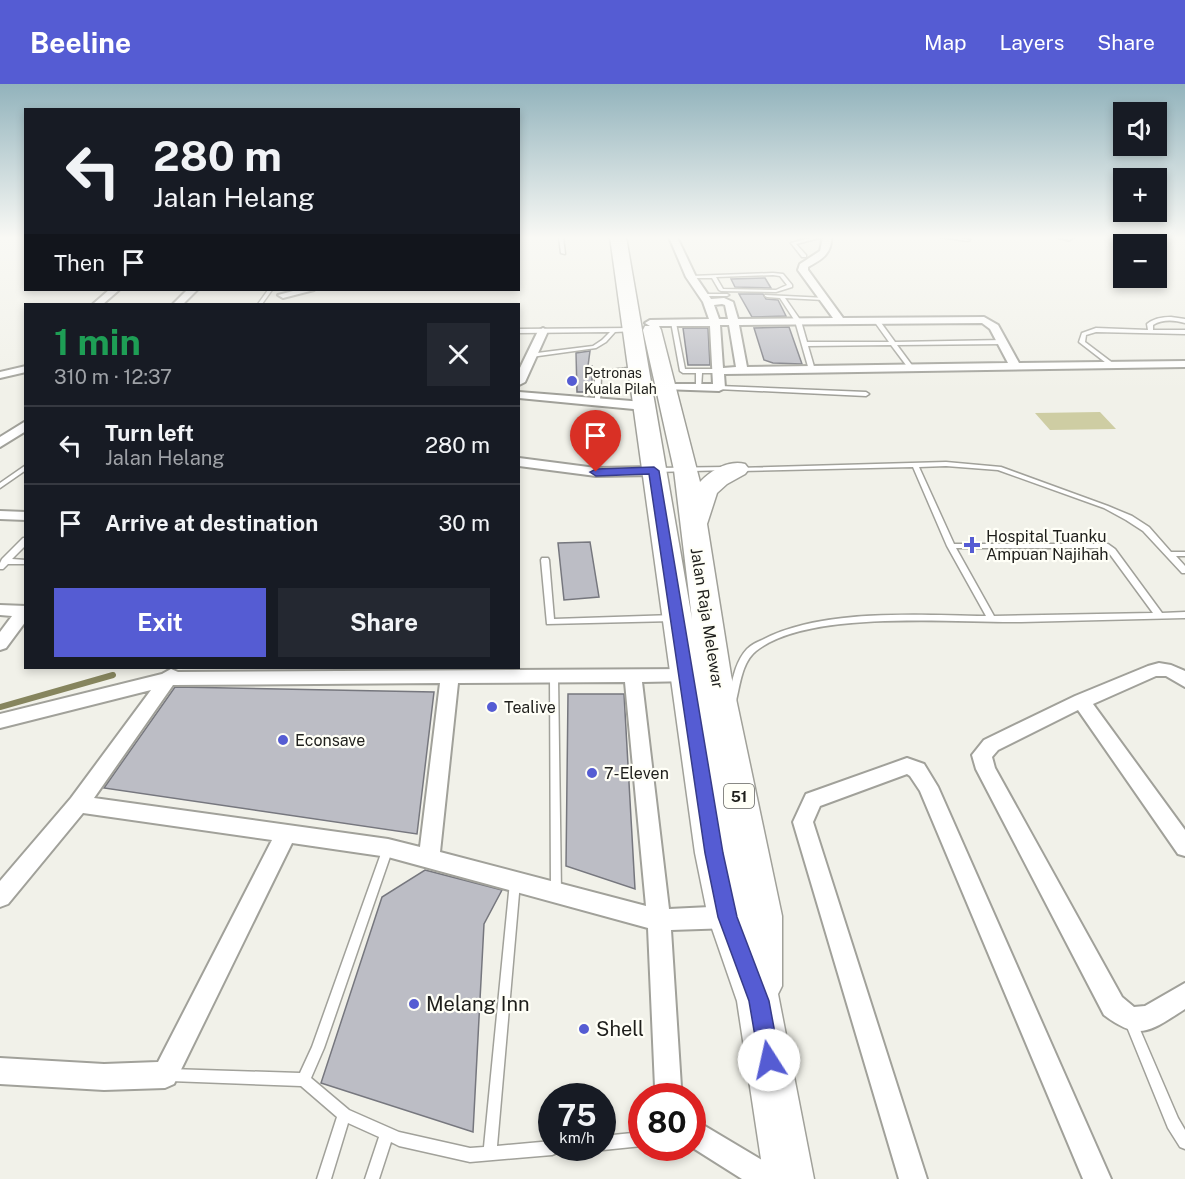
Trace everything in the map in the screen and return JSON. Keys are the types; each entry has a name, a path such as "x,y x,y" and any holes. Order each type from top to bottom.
{"highway":[{"name":"Jalan Raja Melewar","path":"621,288 623,330 640,368 654,471 692,618 701,675 714,853 745,917"},
{"name":"Jalan Raja Melewar","path":"643,288 686,470 693,526 692,618"},
{"path":"677,435 696,455 737,469"},
{"path":"693,526 702,494 713,482 737,469"},
{"name":"Jalan Raja Melewar","path":"701,675 725,728 745,917 789,1179"}],"street":[{"path":"666,387 719,388 715,323 698,288"},
{"path":"816,288 839,320"},
{"path":"99,303 113,291"},
{"path":"179,303 191,291"},
{"path":"283,295 304,291"},
{"path":"705,298 728,302 735,322 742,370"},
{"path":"650,323 984,320 994,327 1016,367"},
{"path":"520,380 543,331"},
{"path":"719,370 1185,364"},
{"path":"0,375 24,369"},
{"path":"520,396 644,406"},
{"path":"0,427 22,427"},
{"path":"0,443 22,427"},
{"path":"520,462 596,472 654,471"},
{"path":"0,514 24,516"},
{"path":"0,610 24,611"},
{"path":"0,644 24,612"},
{"path":"1185,681 1178,674 1167,669 1154,670 1081,701 991,745 982,755 986,769 1113,1006 1130,1019 1148,1018 1185,995"},
{"path":"0,722 173,673 450,677 701,675"},
{"path":"0,897 78,804 173,673"},
{"path":"633,676 659,920 668,1083"},
{"path":"429,859 450,677"},
{"path":"1081,701 1185,847"},
{"path":"913,1179 803,822 813,800 907,766 917,770 928,787 1097,1179"},
{"path":"78,804 388,848 659,920 745,917"},
{"path":"0,1071 104,1077 165,1075 286,834"},
{"path":"706,1140 766,1179"}],"lane":[{"path":"721,288 722,290 776,291 784,288"},
{"path":"782,297 798,321 812,370"},
{"path":"705,298 824,299"},
{"path":"1151,331 1150,324 1154,321 1166,319 1185,321"},
{"path":"877,321 911,369"},
{"path":"673,323 683,371 719,370"},
{"path":"520,331 623,330"},
{"path":"531,355 594,347 623,330"},
{"path":"1112,365 1082,342 1084,334 1096,330 1185,332"},
{"path":"804,344 1004,342"},
{"path":"597,401 598,377 603,372 640,368"},
{"path":"699,371 699,388"},
{"path":"719,388 866,394"},
{"path":"915,465 951,546 991,618"},
{"path":"654,471 982,465 1017,474 1106,507 1129,518 1146,529 1172,554 1185,571"},
{"path":"0,486 24,468"},
{"path":"0,567 3,560 24,542"},
{"path":"951,546 1105,546 1112,551 1160,615"},
{"path":"1172,554 1185,554"},
{"path":"3,560 24,562"},
{"path":"545,560 550,622 692,618"},
{"path":"725,728 744,660 753,648 774,635 792,629 847,622 1185,615"},
{"path":"554,676 556,892"},
{"path":"304,1080 318,1048 388,848"},
{"path":"490,1153 515,881"},
{"path":"1130,1019 1173,1123 1185,1142"},
{"path":"165,1075 304,1080 344,1115 387,1135 470,1155 538,1149"},
{"path":"324,1179 344,1115"},
{"path":"372,1179 387,1135"}],"green space":[{"path":"1100,412 1116,429 1050,430 1035,413"}],"building":[{"path":"739,294 763,294 766,299 778,300 786,316 752,317"},
{"path":"789,327 802,364 773,363 764,360 754,328"},
{"path":"683,328 708,328 710,365 688,365"},
{"path":"590,351 588,366 592,366 592,387 586,387 585,392 577,392 576,353"},
{"path":"590,542 599,597 564,600 558,543"},
{"name":"Econsave","path":"175,687 434,692 417,834 104,788"},
{"path":"568,694 624,694 635,889 566,866"},
{"name":"Melang Inn","path":"425,870 502,890 484,924 473,1132 321,1083 382,897"}],"waterway":[{"path":"0,707 113,675"}],"place":[{"name":"Petronas Kuala Pilah","path":"572,381"},
{"name":"Hospital Tuanku Ampuan Najihah","path":"972,545"},
{"name":"Tealive","path":"492,707"},
{"name":"Econsave","path":"283,740"},
{"name":"7-Eleven","path":"592,773"},
{"name":"Melang Inn","path":"414,1004"},
{"name":"Shell","path":"584,1029"}],"route":[{"path":"596,472 654,471 714,853 728,917 759,1001 769,1060"}]}
